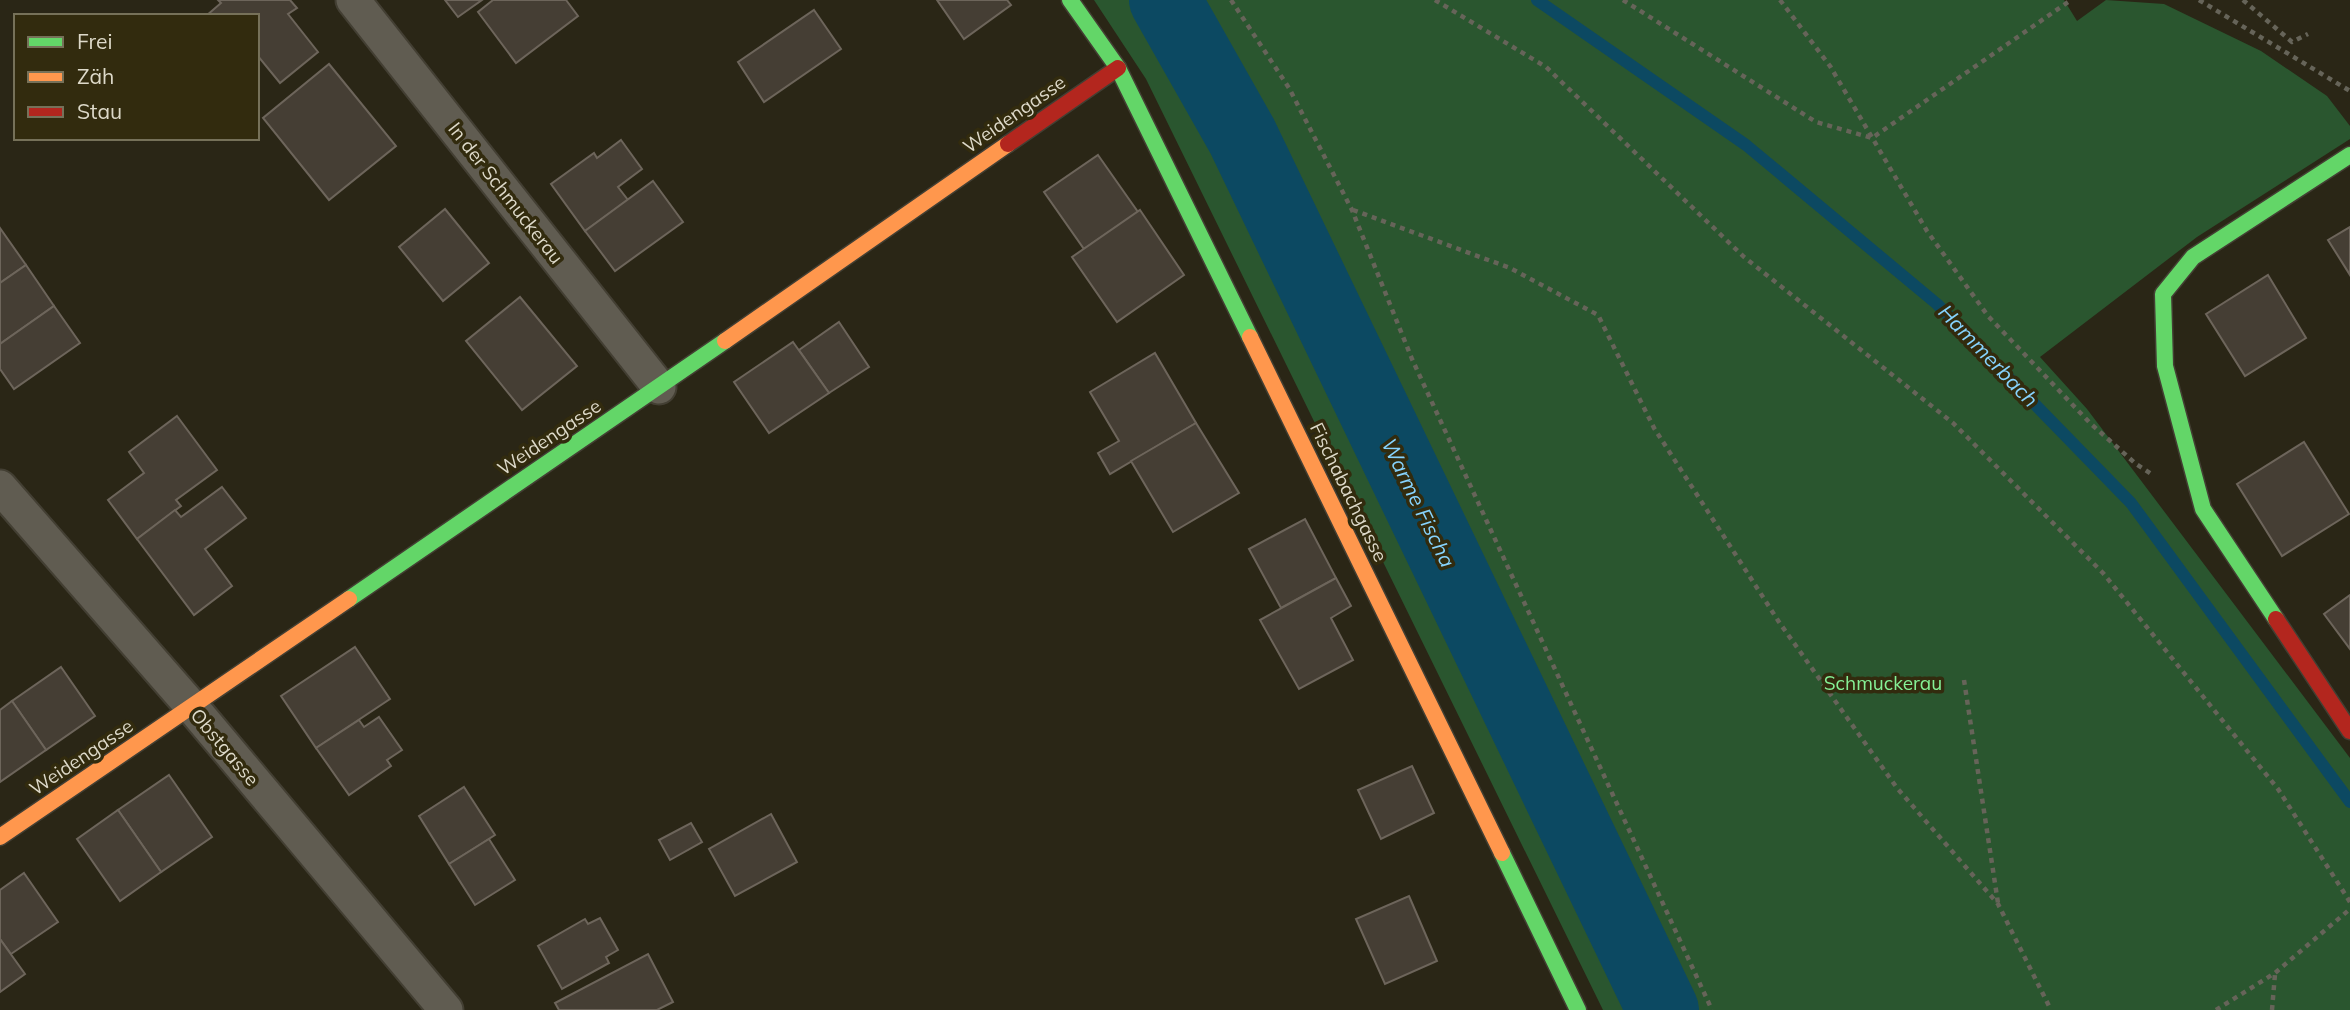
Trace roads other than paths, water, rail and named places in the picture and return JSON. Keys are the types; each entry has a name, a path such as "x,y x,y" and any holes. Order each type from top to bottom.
{"street":[{"name":"In der Schmuckerau","path":"354,0 659,387"},
{"name":"Fischabachgasse","path":"1070,0 1118,68 1578,1010"},
{"name":"Weidengasse","path":"0,837 659,387 1118,68"},
{"path":"2350,155 2193,257 2163,295 2165,366 2203,509 2350,731"},
{"name":"Obstgasse","path":"0,486 192,707 446,1010"}],"waterway":[{"name":"Warme Fischa","path":"1165,0 1242,136 1663,1010"},
{"name":"Hammerbach","path":"1537,0 1746,145 1937,304 2131,503 2350,802"}],"park label":[{"name":"Schmuckerau","path":"1883,683"}]}
